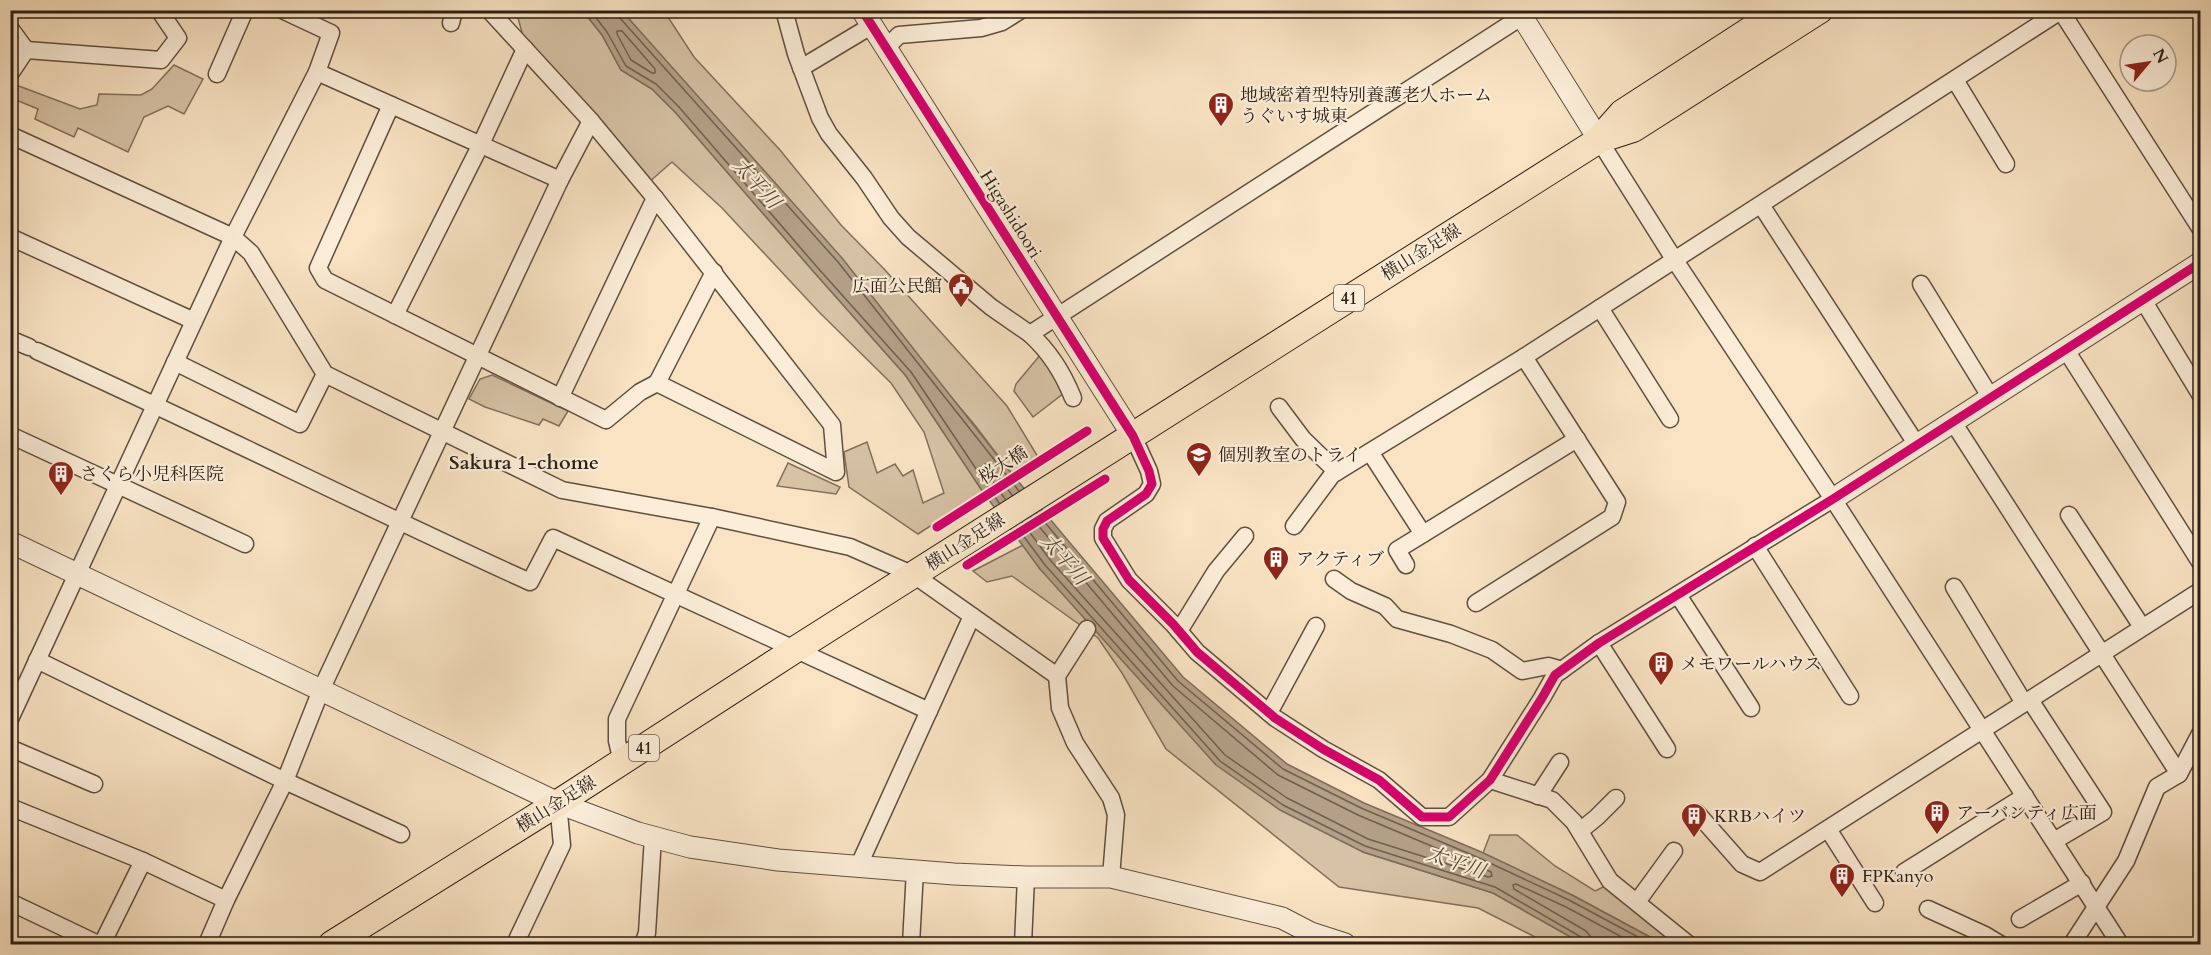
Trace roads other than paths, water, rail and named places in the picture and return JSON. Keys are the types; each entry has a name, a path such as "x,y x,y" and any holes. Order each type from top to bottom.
{"main road":[{"name":"横山金足線","path":"1599,140 1622,114 1781,10"},
{"name":"横山金足線","path":"332,945 1599,140 1633,129 1820,10"}],"street":[{"path":"10,28 26,50 161,60 178,38 159,10"},
{"path":"217,74 245,10"},
{"path":"10,719 233,237 317,72 331,33 282,10"},
{"path":"489,10 591,122 655,198 832,424 836,472 657,383"},
{"path":"784,10 801,68 820,118 829,134 864,178 891,218 908,237 986,303 1030,334 1048,351 1073,398"},
{"path":"886,48 899,35 981,28 1002,22 1021,10"},
{"path":"1294,526 1332,475 1524,357 2062,11 2200,228"},
{"path":"1030,334 1524,13 1599,140 1674,259 1833,499 2120,945"},
{"path":"801,68 869,16"},
{"name":"Higashidoori","path":"869,16 886,48 1133,436"},
{"path":"395,315 481,144 525,49"},
{"path":"10,74 26,50"},
{"path":"317,72 560,180"},
{"path":"1955,80 2006,164"},
{"path":"391,105 318,268 325,280 606,420 640,392 657,383 714,272"},
{"path":"207,945 226,900 285,781 321,690 560,180 591,122"},
{"path":"10,135 233,237 251,253 325,375 562,489 712,517 850,547 914,575 1057,676"},
{"path":"560,398 655,198"},
{"path":"1761,205 1917,445"},
{"path":"10,237 194,321"},
{"path":"1133,436 1149,471 1152,484 1146,494 1107,521 1103,529 1103,538 1129,580 1197,652 1269,713 1323,749 1379,780 1422,817 1449,817 1490,780 1555,675 1599,644 1833,499 2200,263"},
{"path":"1921,284 1991,398"},
{"path":"2143,300 2200,394"},
{"path":"1600,308 1670,418"},
{"path":"10,339 156,404 399,523 530,582 553,538 929,711"},
{"path":"2066,350 2200,562"},
{"path":"1476,603 1612,517 1617,502 1524,357"},
{"path":"175,362 300,424 325,375"},
{"path":"1280,407 1303,439 1337,472"},
{"path":"1953,422 2179,774"},
{"path":"10,435 245,544"},
{"path":"1406,565 1397,550 1577,439"},
{"path":"1370,452 1423,534"},
{"path":"2069,515 2142,627"},
{"path":"622,762 616,741 617,719 712,517"},
{"path":"1179,631 1216,571 1245,536"},
{"path":"10,542 558,803 653,837 690,847 778,860 1026,877 1111,877 1282,918 1311,933 1345,945"},
{"path":"1755,546 1851,696"},
{"path":"1334,579 1352,591 1385,606 1397,619 1451,634 1492,650 1522,671 1548,666 1562,670"},
{"path":"1954,587 2027,701 2103,812 2054,841"},
{"path":"1696,813 1742,864 1760,872 2200,591"},
{"path":"1678,595 1751,708"},
{"path":"859,865 972,616"},
{"path":"1269,713 1316,626"},
{"path":"1087,629 1057,676 1060,708 1075,743 1111,798 1116,815 1111,877"},
{"path":"1599,644 1667,749"},
{"path":"37,660 285,781 401,834"},
{"path":"2072,945 2126,861 2157,787 2179,774 2200,734"},
{"path":"10,748 94,784"},
{"path":"1538,796 1560,762"},
{"path":"1490,780 1551,800 1574,822 1610,880 1688,945"},
{"path":"1904,872 2025,796"},
{"path":"1580,831 1597,818 1616,798"},
{"path":"515,945 562,845 558,803"},
{"path":"10,807 143,861 226,900"},
{"path":"1828,829 1875,903"},
{"path":"643,945 647,933 653,837"},
{"path":"1636,902 1674,851"},
{"path":"102,945 143,861"},
{"path":"911,945 915,870"},
{"path":"1023,945 1026,877"},
{"path":"2020,919 2082,883"},
{"path":"10,902 98,945"},
{"path":"1928,909 1968,937 2000,945"}],"water":[{"name":"太平川","path":"583,11 622,11 842,258 1012,474 1183,677 1287,764 1364,803 1479,851 1572,895 1663,944 1583,944 1493,893 1363,852 1280,810 1216,765 1040,569 983,492 906,376 675,112 652,89 621,70 602,35"}],"place":[{"name":"地域密着型特別養護老人ホーム うぐいす城東","path":"1221,128"},
{"name":"広面公民館","path":"961,309"},
{"name":"個別教室のトライ","path":"1199,478"},
{"name":"さくら小児科医院","path":"61,497"},
{"name":"アクティブ","path":"1276,582"},
{"name":"メモワールハウス","path":"1661,687"},
{"name":"アーバンティ広面","path":"1937,836"},
{"name":"KRBハイツ","path":"1694,839"},
{"name":"FPKanyo","path":"1842,899"}],"district":[{"name":"Sakura 1-chome","path":"524,462"}]}
